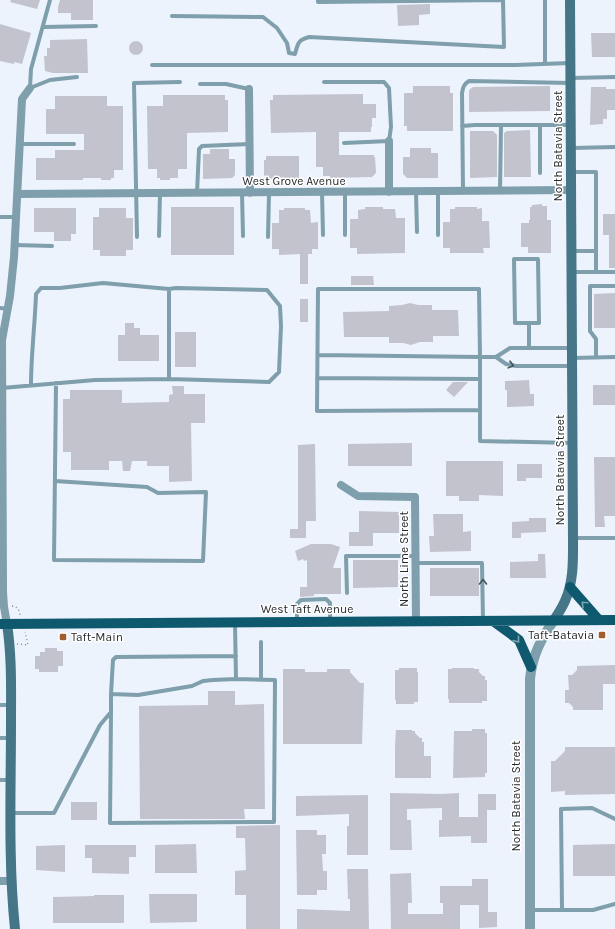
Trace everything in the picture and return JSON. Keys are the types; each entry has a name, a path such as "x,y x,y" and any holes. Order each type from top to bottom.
{"main road":[{"name":"North Batavia Street","path":"554,620 566,600 570,587 572,574 573,538 570,0"},
{"path":"570,587 583,604 589,608 599,620"},
{"name":"West Taft Avenue","path":"4,624 615,620"},
{"path":"488,621 519,640 531,667"},
{"path":"4,624 10,646 11,881 15,929"}],"street":[{"path":"4,624 1,542 2,340 4,308 15,245 22,100 30,88"},
{"path":"246,193 250,144 249,89"},
{"path":"389,141 389,192"},
{"name":"West Grove Avenue","path":"18,194 345,193 571,190"},
{"name":"North Lime Street","path":"341,485 358,496 415,497 416,621"},
{"name":"North Batavia Street","path":"530,929 529,716 531,667 538,647 554,620"},
{"path":"0,882 11,881"}],"lane":[{"path":"50,0 31,69 30,88 50,80 77,77"},
{"path":"172,16 263,17 277,28 286,43 289,53 295,54 298,43 301,39 309,37 504,46 503,0 318,2 318,0"},
{"path":"545,0 545,63"},
{"path":"43,27 96,26"},
{"path":"152,65 515,65 571,63"},
{"path":"463,191 463,87 469,81 571,80 615,77"},
{"path":"137,237 134,83 180,82"},
{"path":"324,82 384,82 389,88 391,127 389,141 344,144"},
{"path":"200,84 226,84 249,89"},
{"path":"500,191 501,125"},
{"path":"540,125 540,173"},
{"path":"462,126 571,125"},
{"path":"21,144 74,144"},
{"path":"197,193 199,148 202,146 250,144"},
{"path":"571,148 615,147"},
{"path":"571,172 596,172 596,272"},
{"path":"438,191 438,235"},
{"path":"322,192 323,235"},
{"path":"416,192 417,232"},
{"path":"159,236 160,193"},
{"path":"243,236 246,193"},
{"path":"268,193 268,237"},
{"path":"345,193 345,235"},
{"path":"0,217 16,217"},
{"path":"15,245 52,246"},
{"path":"572,251 596,251"},
{"path":"514,259 538,259 539,323 529,323 515,323 514,259"},
{"path":"572,272 615,272"},
{"path":"2,388 31,386 95,380 169,379 268,382 279,372 281,326 280,306 267,290 169,289 103,283 60,288 42,288 36,294 34,346 31,363 31,386"},
{"path":"596,357 596,339 590,331 590,286 615,286"},
{"path":"169,289 169,379"},
{"path":"480,410 317,411 318,289 479,289 479,379 480,410 480,441 572,443"},
{"path":"529,323 529,348"},
{"path":"318,355 496,357 510,348 529,348 572,357"},
{"path":"496,357 506,364 516,366 572,357 615,357"},
{"path":"317,378 479,379"},
{"path":"55,481 148,487 158,493 206,492 203,562 54,560 56,383"},
{"path":"573,538 615,538"},
{"path":"347,593 346,556 482,563 488,621"},
{"path":"297,622 297,604 299,601 326,599 330,603 330,622"},
{"path":"235,623 236,679"},
{"path":"261,642 261,680"},
{"path":"111,694 138,694 192,686 203,681 213,680 274,680 274,822 110,823 111,694 113,660 116,657 236,656"},
{"path":"0,705 11,705"},
{"path":"11,813 54,813 100,725 111,712"},
{"path":"0,738 11,738"},
{"path":"0,780 11,780"},
{"path":"562,910 561,809 592,808 615,819"},
{"path":"530,910 593,910 615,904"}],"building":[{"path":"11,0 40,0 37,9 10,2"},
{"path":"60,0 93,0 93,20 71,20 71,13 58,13"},
{"path":"430,4 430,14 419,15 419,25 398,26 397,5"},
{"path":"0,24 31,33 22,64 0,61"},
{"path":"591,33 615,33 615,57 592,57"},
{"path":"87,39 88,73 53,73 45,71 44,56 47,56 47,48 50,48 50,40"},
{"path":"133,41 139,41 143,45 143,51 139,55 133,55 129,51 129,45"},
{"path":"413,86 450,86 450,93 453,93 453,131 407,131 407,126 404,126 404,93 413,93"},
{"path":"550,86 550,111 469,112 469,90 473,87"},
{"path":"591,87 606,87 606,89 615,89 615,110 607,110 607,119 603,119 603,124 590,125"},
{"path":"363,94 363,104 376,104 376,118 372,118 371,132 339,132 339,155 374,155 376,173 372,177 330,178 330,176 323,176 323,167 316,167 316,132 271,133 270,100 273,100 273,95"},
{"path":"163,95 225,95 225,100 228,100 228,132 187,133 187,169 178,169 178,178 170,178 170,180 160,180 160,178 157,178 157,169 148,169 147,106 163,106"},
{"path":"55,96 107,96 107,106 123,106 123,170 114,170 114,178 111,178 111,180 101,180 101,178 83,178 83,180 36,180 36,158 55,158 55,150 84,150 84,134 46,134 46,109 55,109"},
{"path":"530,130 531,177 504,177 504,133 507,131"},
{"path":"470,131 493,131 497,135 497,177 470,178"},
{"path":"410,148 431,148 431,153 438,153 438,178 407,178 403,174 403,157 410,157"},
{"path":"210,149 229,149 229,159 235,159 235,175 232,178 203,179 203,154 210,154"},
{"path":"266,156 299,156 299,179 268,179 264,175 264,160 266,160"},
{"path":"542,204 542,206 547,206 547,220 551,220 551,253 528,253 528,247 521,247 521,223 529,223 530,207 532,207 532,205"},
{"path":"171,207 234,207 234,255 171,255"},
{"path":"365,207 395,209 396,218 405,218 405,253 357,254 357,248 350,248 350,219 358,219 358,210 365,209"},
{"path":"455,207 482,208 482,221 489,221 490,248 483,248 484,253 450,253 450,248 443,248 443,222 450,222 450,209 455,209"},
{"path":"34,208 76,208 76,234 71,234 71,241 54,241 54,232 34,232"},
{"path":"99,208 126,208 126,218 133,218 133,250 126,250 126,256 100,256 100,250 93,250 93,217 99,217"},
{"path":"284,208 305,208 305,210 310,210 311,223 318,222 318,249 312,249 312,254 308,254 308,284 300,284 300,254 279,255 279,249 272,249 272,223 279,223 279,210 284,210"},
{"path":"603,214 615,214 615,268 609,268 609,235 603,235"},
{"path":"351,276 373,276 374,285 351,285"},
{"path":"615,293 615,328 594,328 594,294"},
{"path":"300,299 308,299 308,322 300,322"},
{"path":"410,303 418,305 432,305 432,310 458,310 459,336 433,336 433,342 420,342 411,345 403,343 389,343 389,337 344,337 343,312 389,311 389,306"},
{"path":"125,323 134,323 134,328 140,328 140,335 159,335 159,361 118,361 118,335 125,335"},
{"path":"175,332 196,332 196,367 175,367"},
{"path":"529,380 530,394 534,394 534,406 507,407 507,390 505,390 505,381"},
{"path":"453,382 468,382 454,397 446,390"},
{"path":"593,385 615,385 615,405 593,405"},
{"path":"172,386 184,386 184,394 205,394 205,423 191,423 192,481 169,482 169,466 147,466 147,461 132,461 130,471 123,471 122,461 109,461 109,470 71,470 71,452 63,452 63,399 70,399 70,390 122,390 122,403 169,402 169,395 173,394"},
{"path":"412,443 412,466 348,466 348,444"},
{"path":"315,444 316,521 306,521 306,538 290,538 290,529 298,529 298,445"},
{"path":"594,457 615,457 615,516 604,516 605,527 595,527"},
{"path":"446,461 503,461 503,496 479,495 479,501 459,501 459,496 446,496"},
{"path":"517,464 542,464 542,478 526,478 526,481 517,481"},
{"path":"359,511 399,512 399,533 373,533 373,546 349,546 349,532 359,532"},
{"path":"433,514 463,514 463,532 471,531 471,551 430,552 429,536 434,536"},
{"path":"529,518 546,518 546,532 521,533 521,538 512,538 512,522 529,521"},
{"path":"311,544 331,544 340,547 333,568 341,568 341,594 314,594 314,596 300,597 300,587 307,587 307,560 304,561 303,559 298,561 295,551"},
{"path":"538,554 545,554 546,578 510,578 510,562 538,561"},
{"path":"353,560 398,560 398,587 353,588"},
{"path":"430,568 479,568 479,596 430,596"},
{"path":"45,648 57,648 57,651 63,651 63,666 58,666 58,672 39,672 39,669 35,669 35,656 40,656 40,652 45,652"},
{"path":"615,665 615,684 603,684 603,710 573,710 573,707 569,703 565,703 565,690 569,690 568,675 572,675 577,670 577,666"},
{"path":"399,668 417,668 418,702 414,702 414,704 396,704 395,670 399,670"},
{"path":"283,669 305,669 305,672 327,672 327,669 350,669 350,672 360,683 364,683 362,744 283,744"},
{"path":"448,669 479,669 479,672 485,676 485,680 487,680 487,701 482,701 482,703 449,703"},
{"path":"208,691 235,691 235,705 264,704 265,809 244,809 245,819 140,819 139,706 208,705"},
{"path":"472,729 485,729 485,733 487,733 487,773 485,773 485,777 453,778 454,731 472,731"},
{"path":"396,730 412,730 415,731 420,738 422,738 422,742 424,742 424,756 431,756 431,778 395,778"},
{"path":"565,747 615,747 615,794 565,795 565,791 551,792 551,761 555,761 565,751"},
{"path":"390,793 459,793 459,817 478,817 478,794 496,794 496,810 487,810 487,843 471,843 471,836 439,837 439,820 442,820 442,808 407,809 407,820 411,820 412,850 390,850"},
{"path":"368,795 368,855 347,855 347,826 349,826 349,814 296,816 296,796"},
{"path":"71,802 97,802 97,820 71,820"},
{"path":"280,825 280,929 246,929 246,895 235,895 235,871 246,870 245,838 236,838 236,826"},
{"path":"296,830 317,830 317,835 326,835 326,854 322,854 323,871 327,871 327,890 317,890 317,895 297,895"},
{"path":"196,844 197,873 155,873 155,845"},
{"path":"615,844 615,876 573,876 573,845"},
{"path":"65,845 65,872 36,870 36,846"},
{"path":"85,845 136,845 136,857 129,857 129,874 92,873 92,858 85,858"},
{"path":"347,869 368,869 369,929 297,929 297,909 350,911"},
{"path":"411,873 412,903 408,903 408,914 443,914 443,903 440,903 440,886 472,886 472,879 488,879 488,912 497,912 497,927 479,928 479,905 460,905 460,929 391,929 390,874"},
{"path":"149,894 197,894 197,922 150,923"},
{"path":"124,895 124,923 53,923 53,897"}],"place":[{"name":"Taft-Batavia","path":"602,635"},
{"name":"Taft-Main","path":"63,637"}]}
